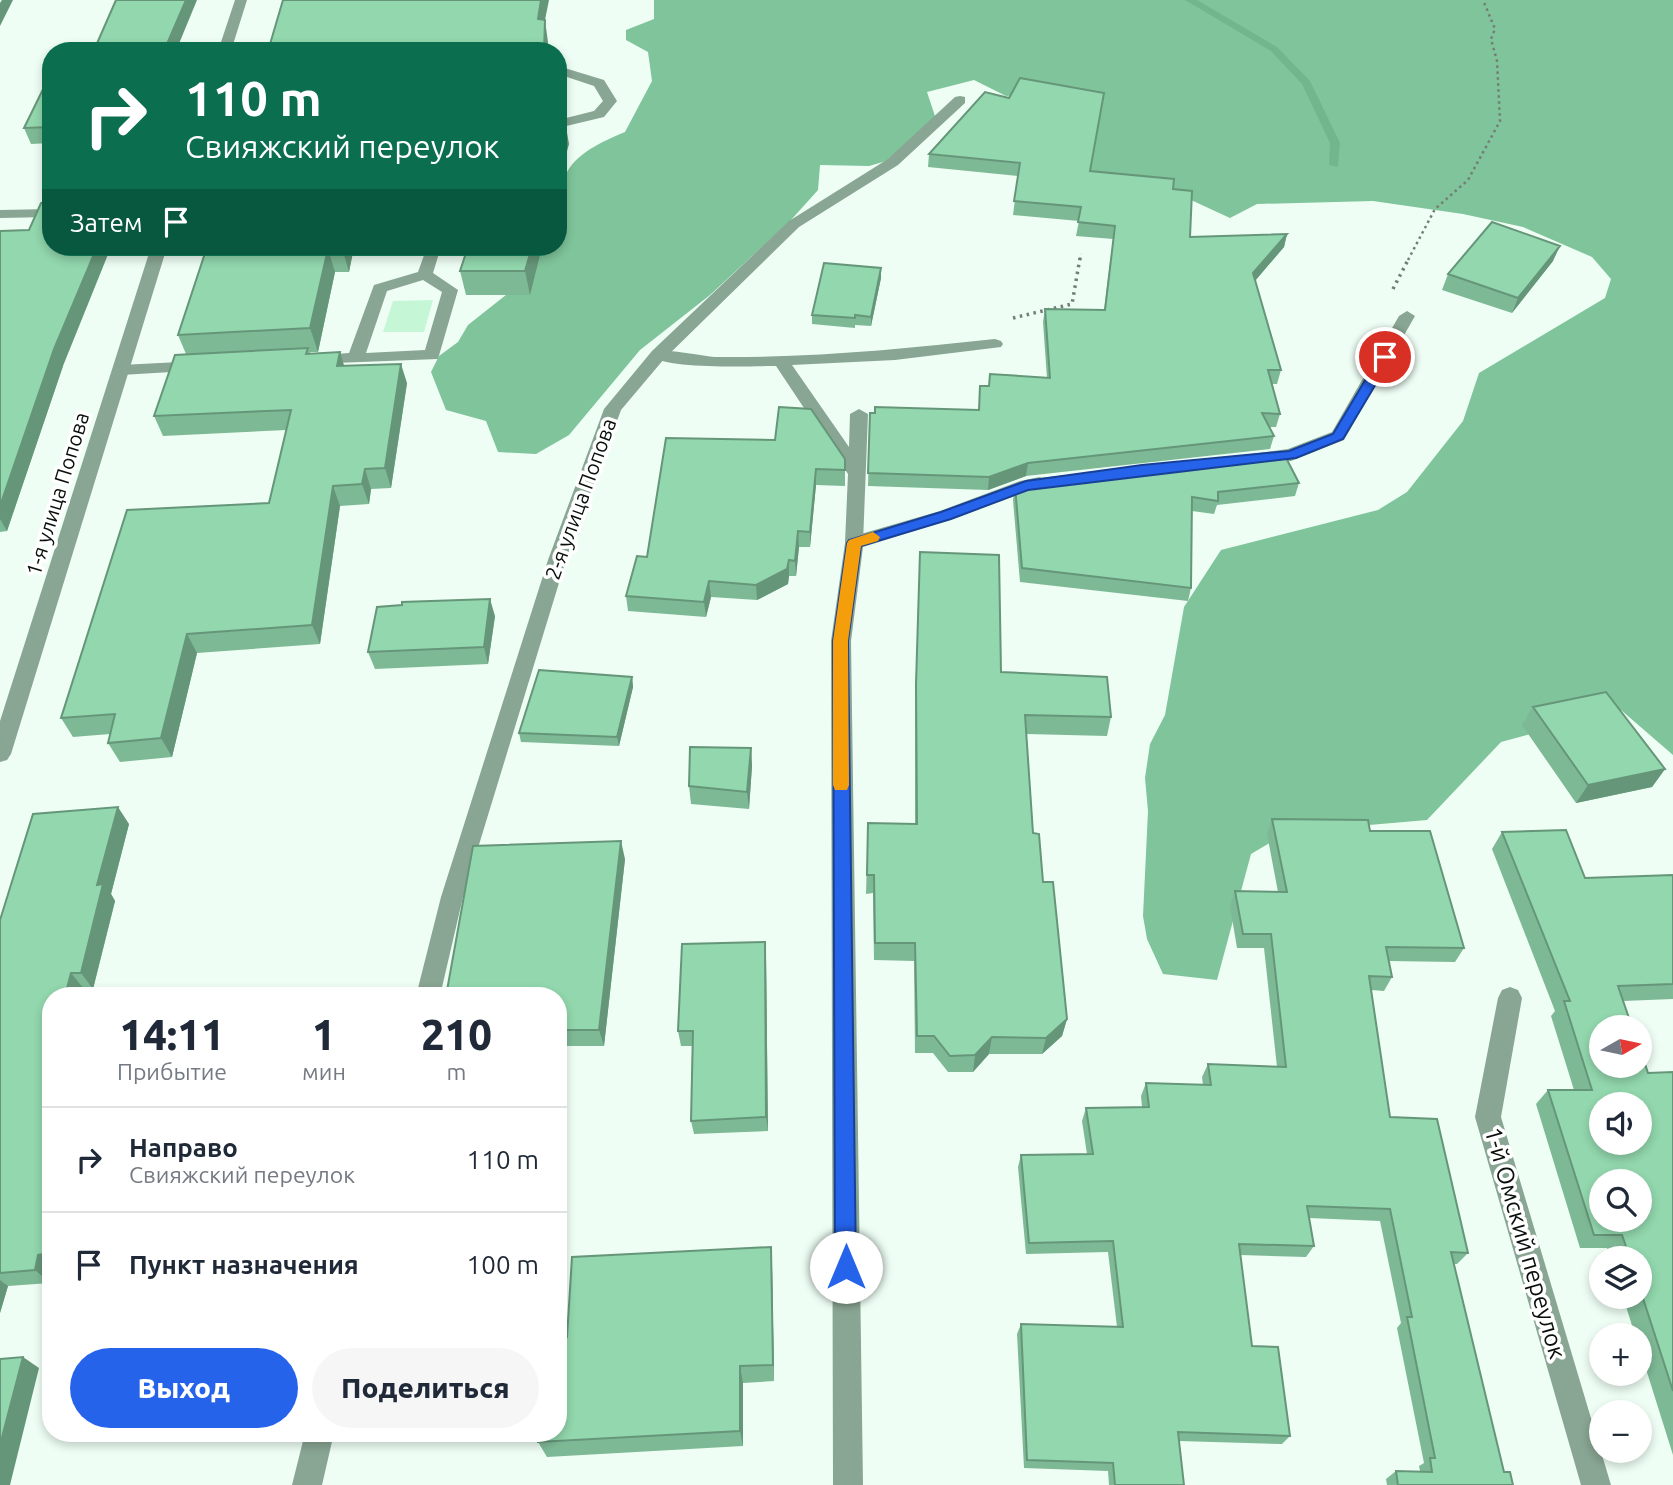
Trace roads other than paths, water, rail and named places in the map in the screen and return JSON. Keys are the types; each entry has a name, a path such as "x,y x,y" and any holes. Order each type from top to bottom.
{"street":[{"path":"227,42 241,0"},
{"path":"567,73 599,83 610,101 599,114 567,122"},
{"name":"2-я улица Попова","path":"430,987 452,897 557,560 613,409 658,355 794,224 893,162 960,100"},
{"path":"0,214 42,213"},
{"name":"1-я улица Попова","path":"0,754 156,256"},
{"path":"425,275 432,256"},
{"path":"304,361 432,355 450,290 425,275 380,288 356,358"},
{"path":"1237,460 1291,455 1338,436 1407,316"},
{"path":"658,355 714,362 781,361 895,355 995,344"},
{"path":"781,361 856,473"},
{"path":"121,370 212,365"},
{"path":"848,1485 841,641 854,543 859,414"},
{"path":"854,543 946,516 1026,485 1064,480"},
{"name":"1-й Омский переулок","path":"1510,998 1488,1117 1596,1485"},
{"path":"307,1485 318,1442"}],"waterway":[{"path":"1190,0 1274,49 1306,83 1335,143 1334,165"}]}
